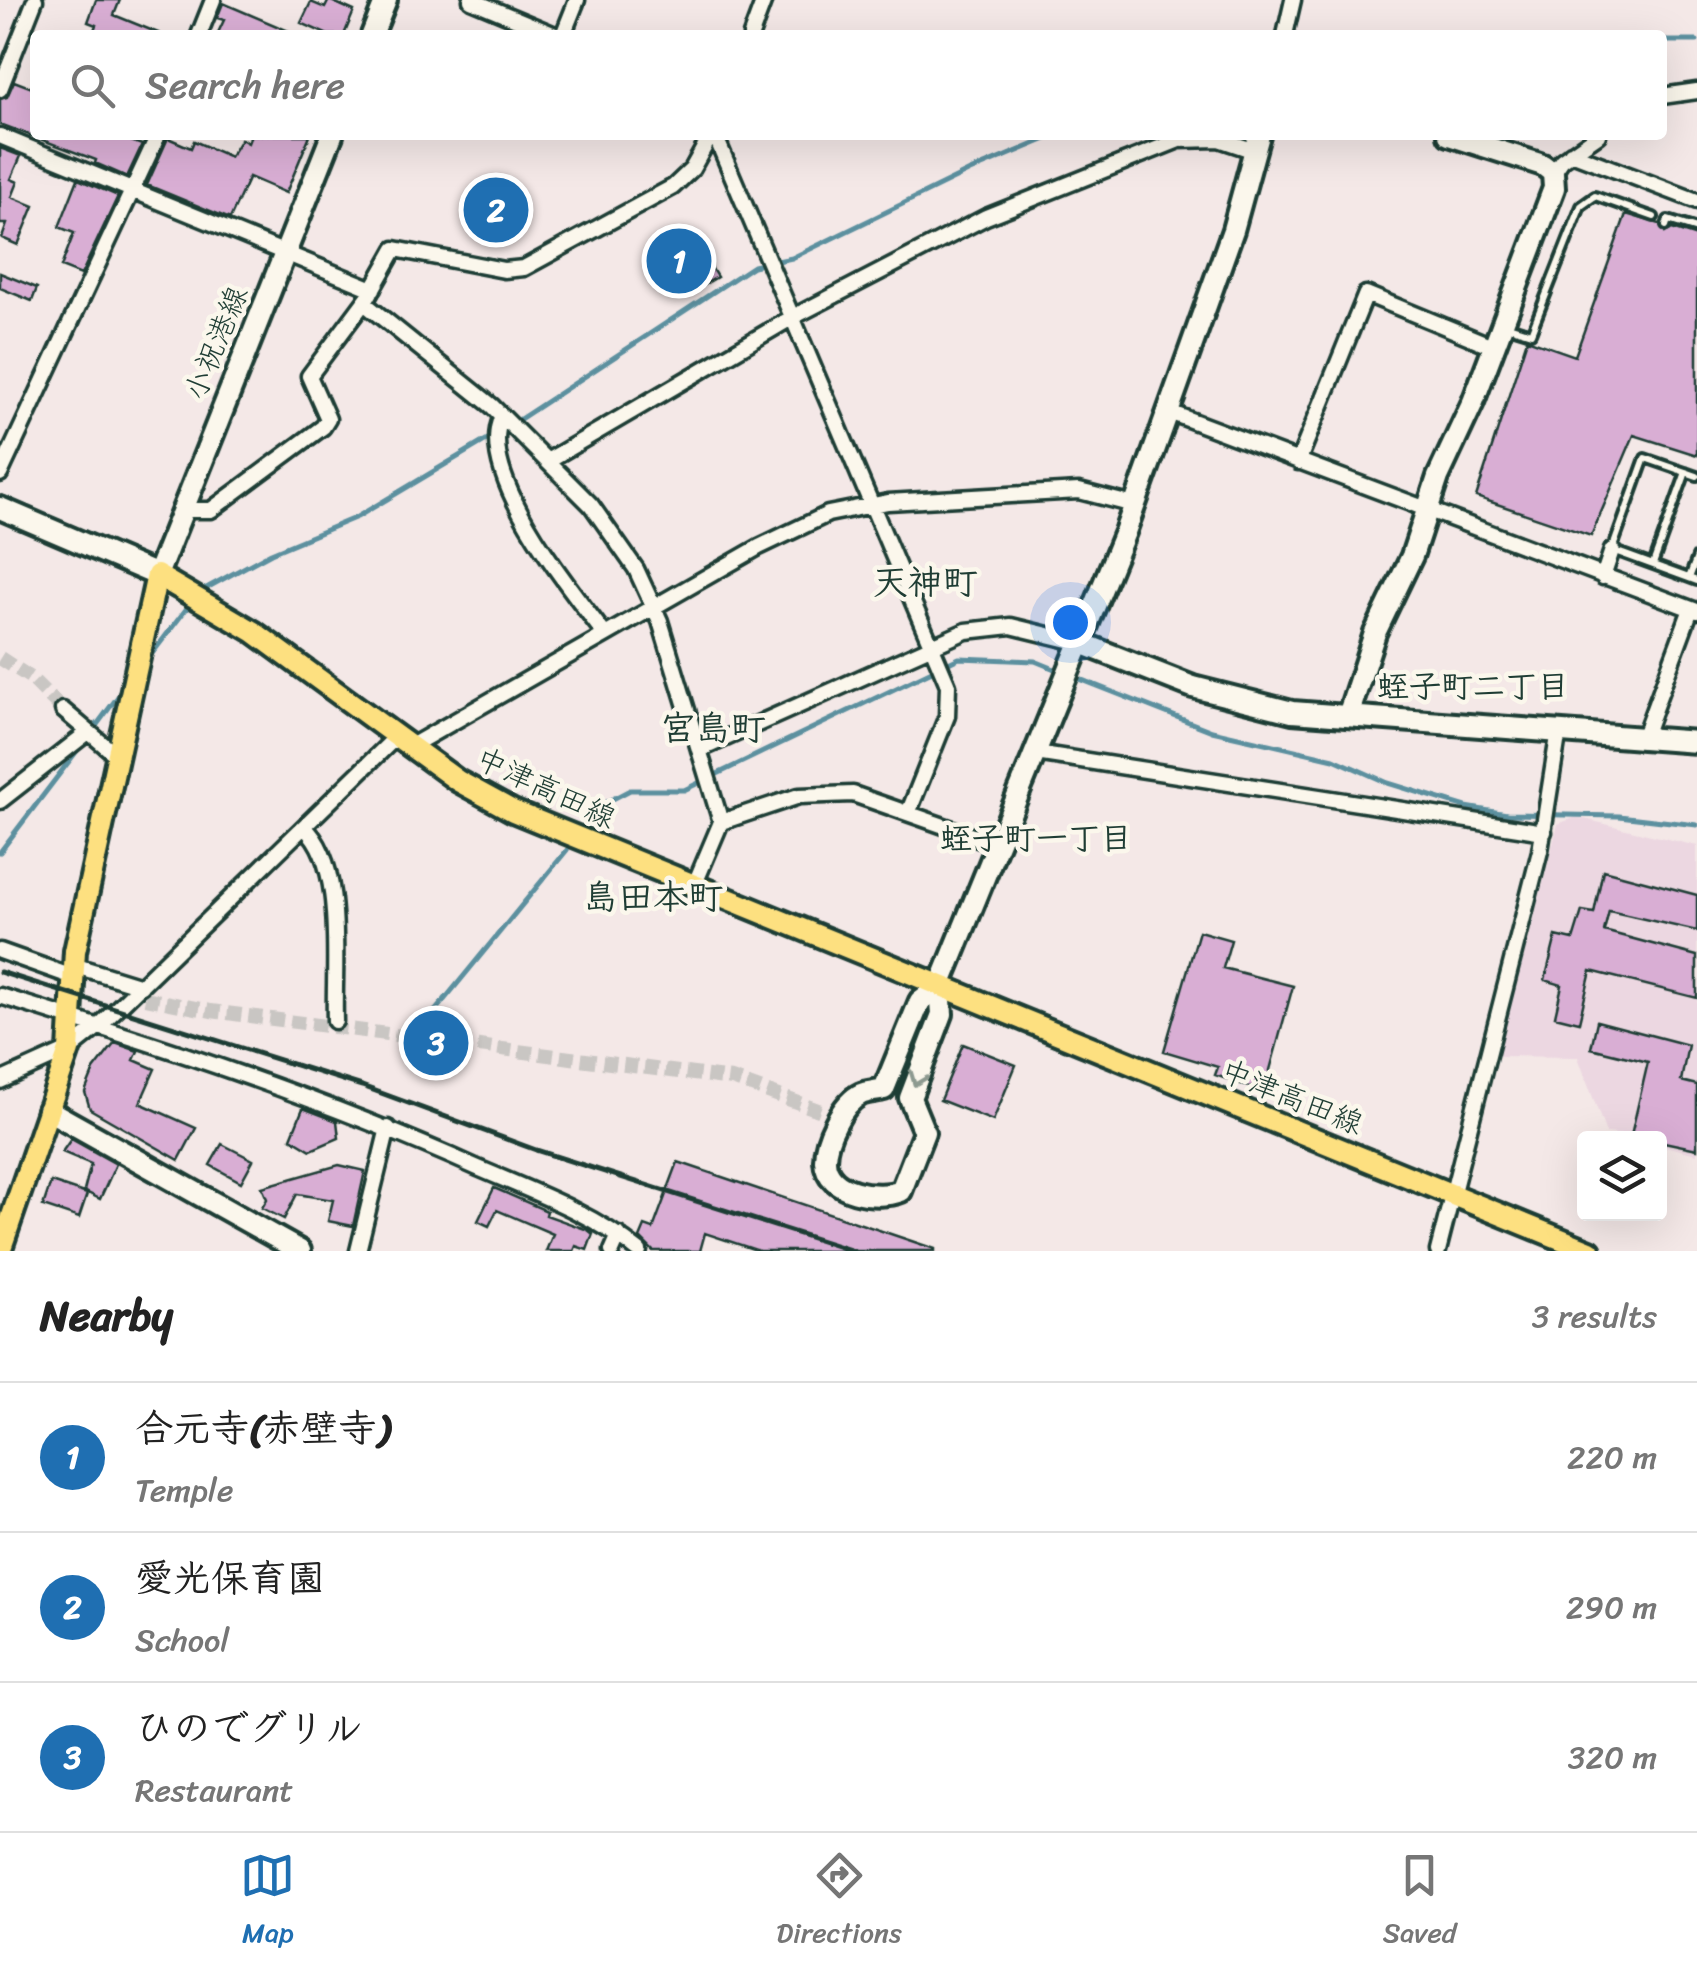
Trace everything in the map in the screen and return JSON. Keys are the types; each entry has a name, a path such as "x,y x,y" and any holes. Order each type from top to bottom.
{"main road":[{"name":"中津高田線","path":"158,574 288,655 481,796 1590,1251"},
{"path":"0,1251 69,1050 73,971 158,574"}],"street":[{"path":"0,89 36,0"},
{"path":"201,30 213,0"},
{"path":"374,30 386,0"},
{"path":"471,0 543,30"},
{"path":"565,30 577,0"},
{"path":"753,30 764,0"},
{"path":"1285,30 1294,0"},
{"path":"1667,95 1697,90"},
{"path":"0,136 373,289"},
{"path":"0,474 156,140"},
{"name":"小祝港線","path":"158,574 330,140"},
{"path":"183,510 211,510 323,427 326,413 308,376 364,303 390,254 400,248 504,270 524,268 673,188 692,169 710,140"},
{"path":"715,140 794,317 948,686 949,705 909,811"},
{"path":"547,460 794,317 986,217 1161,146 1197,140"},
{"path":"940,986 920,1001 884,1090 861,1094 838,1117 825,1161 833,1180 856,1192 886,1197 901,1191 924,1132 910,1098 942,1014 940,986 1081,643 1233,230 1257,143 1228,140"},
{"path":"1468,140 1507,150 1553,173"},
{"path":"1348,716 1375,633 1412,556 1500,323 1547,216 1553,173 1571,153 1590,140"},
{"path":"1571,153 1697,201"},
{"path":"1298,462 1366,294 1492,346"},
{"path":"364,303 502,416 610,528 654,607 721,822 694,886"},
{"path":"1169,412 1694,610 1644,736"},
{"path":"502,416 497,434 499,453 518,506 605,636"},
{"path":"0,1081 69,1050 99,1026 304,827 404,741 605,636 799,526 873,504 1079,491 1134,506"},
{"path":"0,508 158,574"},
{"path":"1603,577 1612,550"},
{"path":"699,750 932,644 976,628 1010,626 1081,643 1219,695 1292,712 1697,742"},
{"path":"63,710 116,756"},
{"path":"1438,1251 1544,829 1559,730"},
{"path":"0,801 87,733"},
{"path":"1036,753 1544,829"},
{"path":"721,822 784,800 826,793 868,796 998,845"},
{"path":"304,827 320,842 329,871 335,1020"},
{"path":"0,952 141,986"},
{"path":"0,996 278,1084 604,1224 639,1251"},
{"path":"48,1110 300,1251"},
{"path":"358,1251 388,1128"},
{"path":"612,1251 619,1235"}],"lane":[{"path":"1500,323 1531,333 1580,206 1595,196 1654,217"},
{"path":"1666,226 1668,220 1697,229"},
{"path":"1697,476 1645,458 1612,550 1693,579 1697,557"},
{"path":"1652,564 1686,472"}],"shaded area":[{"path":"1576,817 1697,846 1697,1154 1667,1147 1667,1131 1605,1131 1578,1057 1498,1056 1558,824"}],"building":[{"path":"96,0 120,0 114,15 151,30 94,30 96,25 88,22"},
{"path":"329,0 354,11 346,30 317,30 301,23 311,2 325,8"},
{"path":"223,3 286,30 219,30 224,20 217,18"},
{"path":"14,81 30,87 30,135 0,124 0,99 7,97"},
{"path":"43,140 128,140 142,145 127,177 95,163 96,160"},
{"path":"167,140 191,148 194,141 230,157 240,140 248,143 308,140 286,193 249,177 230,219 147,185"},
{"path":"0,148 21,156 11,179 18,182 12,197 34,206 18,245 2,238 7,224 0,224"},
{"path":"78,179 118,196 81,275 61,267 74,233 59,227"},
{"path":"1626,214 1660,224 1665,233 1672,229 1697,237 1697,455 1634,435 1591,536 1476,497 1527,339 1575,356"},
{"path":"695,241 717,277 681,298 660,262"},
{"path":"0,273 37,288 32,301 0,288"},
{"path":"1603,870 1697,895 1697,931 1609,911 1604,931 1697,956 1697,998 1591,971 1579,1022 1555,1016 1562,985 1545,980 1556,936 1573,940 1582,911 1594,913"},
{"path":"1199,931 1231,940 1223,968 1293,986 1264,1092 1215,1075 1218,1067 1164,1051"},
{"path":"1597,1021 1688,1045 1681,1081 1697,1085 1697,1149 1667,1143 1667,1131 1632,1131 1648,1062 1591,1048"},
{"path":"115,1043 138,1051 134,1060 155,1069 140,1103 196,1128 179,1160 90,1109 85,1092 94,1070"},
{"path":"963,1044 1016,1065 993,1121 940,1100"},
{"path":"303,1108 337,1121 339,1138 311,1150 291,1138"},
{"path":"71,1139 116,1164 100,1199 84,1191 91,1164 62,1152"},
{"path":"222,1144 253,1160 241,1182 210,1165"},
{"path":"678,1162 935,1251 759,1251 705,1233 700,1251 653,1251 640,1238 645,1226 653,1229"},
{"path":"339,1165 365,1171 353,1226 328,1221 333,1200 297,1194 284,1219 262,1208 267,1199 262,1187"},
{"path":"51,1182 87,1194 79,1218 43,1206"},
{"path":"494,1188 547,1211 546,1215 588,1230 593,1234 587,1250 576,1246 574,1251 546,1251 553,1234 497,1210 489,1226 478,1221"}],"waterway":[{"path":"1667,41 1697,41"},
{"path":"511,425 753,266 792,258 970,171 1044,140"},
{"path":"201,591 271,553 357,517 493,436"},
{"path":"148,659 187,608"},
{"path":"586,826 607,802 630,790 684,790 959,658 1035,661 1062,672"},
{"path":"1072,676 1212,731 1334,759 1388,783 1466,807 1507,814 1619,816 1697,825"},
{"path":"93,730 122,691"},
{"path":"0,852 83,743"},
{"path":"431,1016 567,850"}],"tunnel":[{"path":"0,658 31,678 63,710"},
{"path":"145,998 211,1011 732,1079 838,1117"}],"railway":[{"path":"0,972 362,1086 536,1150 853,1251"}],"place":[{"name":"愛光保育園","path":"496,210"},
{"name":"合元寺(赤壁寺)","path":"679,261"},
{"name":"ひのでグリル","path":"436,1043"}],"district":[{"name":"天神町","path":"925,582"},
{"name":"蛭子町二丁目","path":"1473,686"},
{"name":"宮島町","path":"713,728"},
{"name":"蛭子町一丁目","path":"1036,838"},
{"name":"島田本町","path":"653,897"}]}
